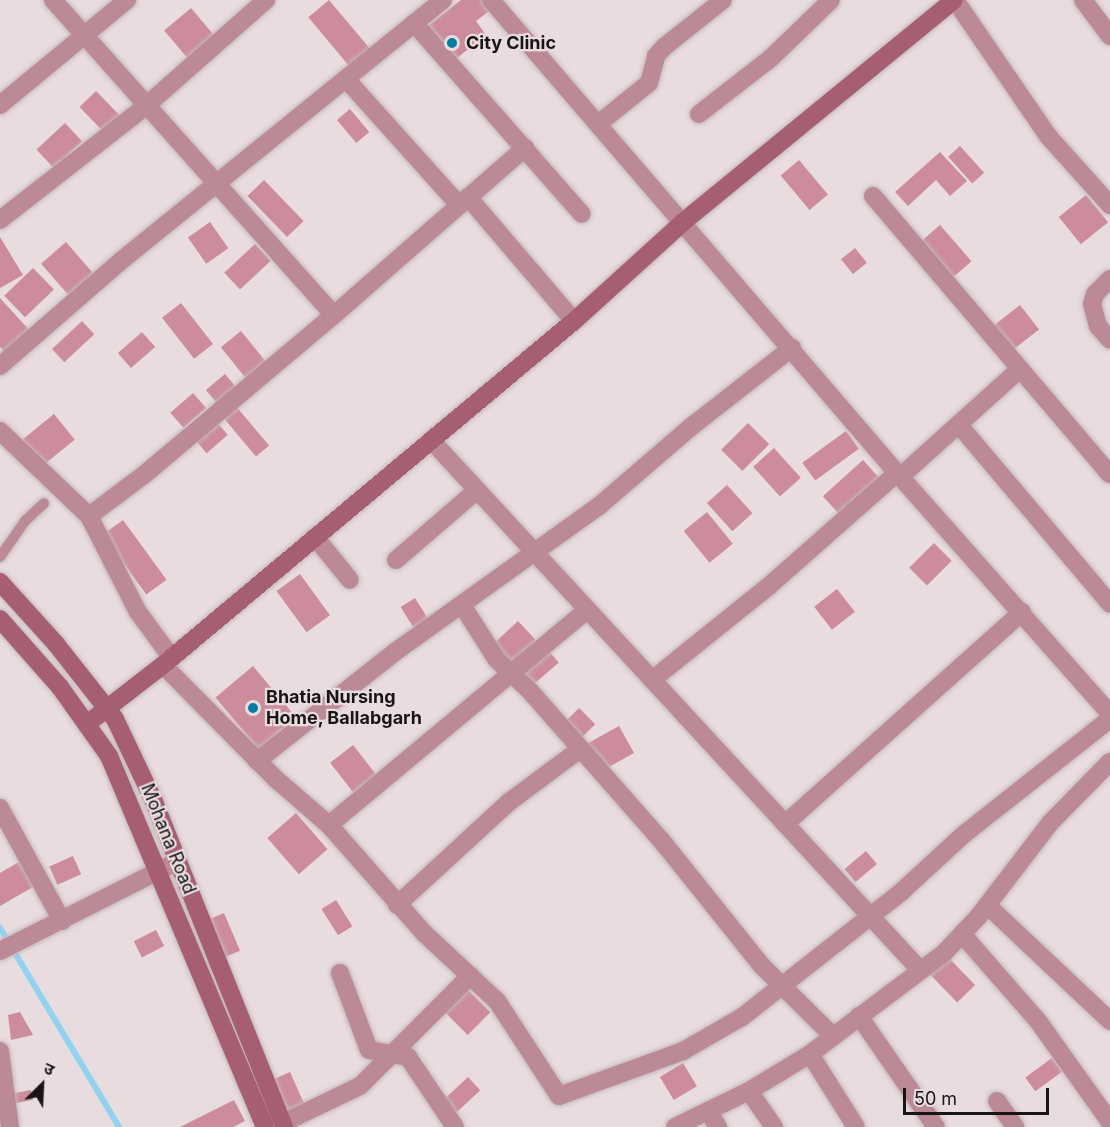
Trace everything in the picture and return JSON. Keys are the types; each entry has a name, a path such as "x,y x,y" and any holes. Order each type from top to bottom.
{"street":[{"path":"53,0 334,315"},
{"path":"0,105 83,34 127,0"},
{"path":"0,220 147,105 266,0"},
{"path":"0,366 217,183 442,0"},
{"path":"491,0 792,348 898,476 1022,612 1110,714"},
{"path":"598,124 650,83 656,56 664,47 723,0"},
{"path":"699,114 771,58 831,0"},
{"path":"1083,0 1110,36"},
{"path":"88,723 167,661 574,321 683,222 945,3 978,29 1032,115 1110,205"},
{"path":"414,23 582,214"},
{"path":"346,79 464,201 574,321"},
{"path":"89,516 145,474 334,315 525,148"},
{"path":"873,196 1110,474"},
{"path":"1110,279 1095,294 1092,304 1098,326 1110,340"},
{"path":"257,761 395,652 599,506 692,426 792,348"},
{"path":"652,680 770,585 959,425 1020,369"},
{"path":"959,425 1110,604"},
{"path":"0,431 89,516 138,612 167,661 257,761 329,825 397,905 507,1013 559,1096 703,1042 782,985 1110,719"},
{"path":"431,440 920,970"},
{"path":"396,560 477,490"},
{"path":"315,537 350,580"},
{"name":"Mohana Road","path":"0,582 107,708 138,765 178,861 277,1126"},
{"path":"462,605 490,651 530,691 579,750 661,840 750,953 833,1036"},
{"path":"329,825 509,671 587,610"},
{"path":"785,824 1022,612"},
{"name":"Mohana Road","path":"0,619 88,723 113,765 159,872 277,1126"},
{"path":"397,905 509,801 579,750"},
{"path":"675,1127 749,1091 810,1054 920,970 962,934 1050,823 1110,762"},
{"path":"0,808 62,921"},
{"path":"2,950 25,941 178,861"},
{"path":"987,905 1110,1022"},
{"path":"962,934 1038,1021 1110,1122"},
{"path":"340,973 369,1050 408,1057 454,1127"},
{"path":"277,1126 360,1086 388,1054 470,976"},
{"path":"859,1016 936,1127"},
{"path":"0,1051 10,1127"},
{"path":"810,1054 856,1127"},
{"path":"749,1091 774,1127"},
{"path":"997,1101 1015,1127"},
{"path":"708,1111 718,1127"}],"lane":[{"path":"0,557 25,521 44,503"}],"building":[{"path":"329,0 373,53 353,70 308,17"},
{"path":"461,0 485,0 492,9 476,21 486,35 452,62 425,28"},
{"path":"191,8 215,37 189,60 164,30"},
{"path":"96,91 122,118 105,134 79,107"},
{"path":"350,109 369,132 356,143 337,120"},
{"path":"65,123 82,141 54,168 36,150"},
{"path":"960,146 984,173 972,183 948,157"},
{"path":"940,152 967,181 950,196 936,180 908,206 895,192"},
{"path":"799,160 828,194 810,210 781,175"},
{"path":"264,180 304,221 287,237 247,196"},
{"path":"1086,195 1108,222 1081,244 1059,217"},
{"path":"210,222 228,248 206,264 188,237"},
{"path":"940,225 971,261 950,280 918,244"},
{"path":"0,237 23,275 0,288"},
{"path":"66,242 93,273 68,295 41,264"},
{"path":"255,244 271,261 240,289 224,273"},
{"path":"855,248 867,263 853,274 841,259"},
{"path":"33,268 54,290 25,317 4,296"},
{"path":"0,298 31,332 7,354 0,347"},
{"path":"181,303 213,344 194,359 162,318"},
{"path":"1020,305 1039,329 1009,353 990,328"},
{"path":"82,321 94,334 64,362 52,349"},
{"path":"241,331 269,366 249,382 221,347"},
{"path":"142,332 155,347 131,368 118,353"},
{"path":"225,374 236,387 217,403 206,390"},
{"path":"193,393 206,408 183,428 170,413"},
{"path":"235,405 269,446 256,457 222,416"},
{"path":"54,414 75,440 44,465 23,439"},
{"path":"214,419 228,435 207,453 193,437"},
{"path":"748,423 769,444 742,471 721,450"},
{"path":"846,431 859,449 815,481 802,463"},
{"path":"774,448 801,478 780,496 753,467"},
{"path":"863,460 880,479 840,515 823,496"},
{"path":"727,485 752,513 732,531 707,503"},
{"path":"707,512 733,544 709,563 684,531"},
{"path":"123,520 166,580 146,595 103,535"},
{"path":"934,543 952,561 927,585 909,568"},
{"path":"300,574 330,615 307,632 277,591"},
{"path":"837,589 855,612 832,630 814,607"},
{"path":"415,598 429,620 414,629 401,607"},
{"path":"518,621 536,640 510,664 492,645"},
{"path":"547,649 559,663 532,686 521,672"},
{"path":"253,666 296,717 259,749 215,697"},
{"path":"579,708 595,724 579,741 563,724"},
{"path":"619,726 634,753 602,771 587,744"},
{"path":"353,745 376,774 353,792 330,763"},
{"path":"296,813 327,849 299,874 267,838"},
{"path":"866,851 877,864 855,882 845,869"},
{"path":"73,856 81,874 57,885 49,867"},
{"path":"19,862 33,887 0,906 0,873"},
{"path":"336,900 352,926 338,935 322,909"},
{"path":"224,913 240,951 218,960 202,922"},
{"path":"156,930 164,946 142,957 134,941"},
{"path":"948,957 975,985 957,1002 930,974"},
{"path":"467,989 490,1012 468,1035 444,1012"},
{"path":"20,1012 33,1035 11,1040 8,1015"},
{"path":"1052,1058 1062,1072 1035,1091 1025,1077"},
{"path":"683,1063 697,1086 674,1100 660,1077"},
{"path":"290,1072 307,1111 285,1121 267,1082"},
{"path":"468,1077 480,1090 454,1115 442,1102"},
{"path":"31,1090 33,1100 11,1104 9,1094"},
{"path":"234,1100 245,1121 233,1127 180,1127"}],"waterway":[{"path":"0,928 119,1127"}],"place":[{"name":"City Clinic","path":"452,43"},
{"name":"Bhatia Nursing Home, Ballabgarh","path":"253,708"}]}
